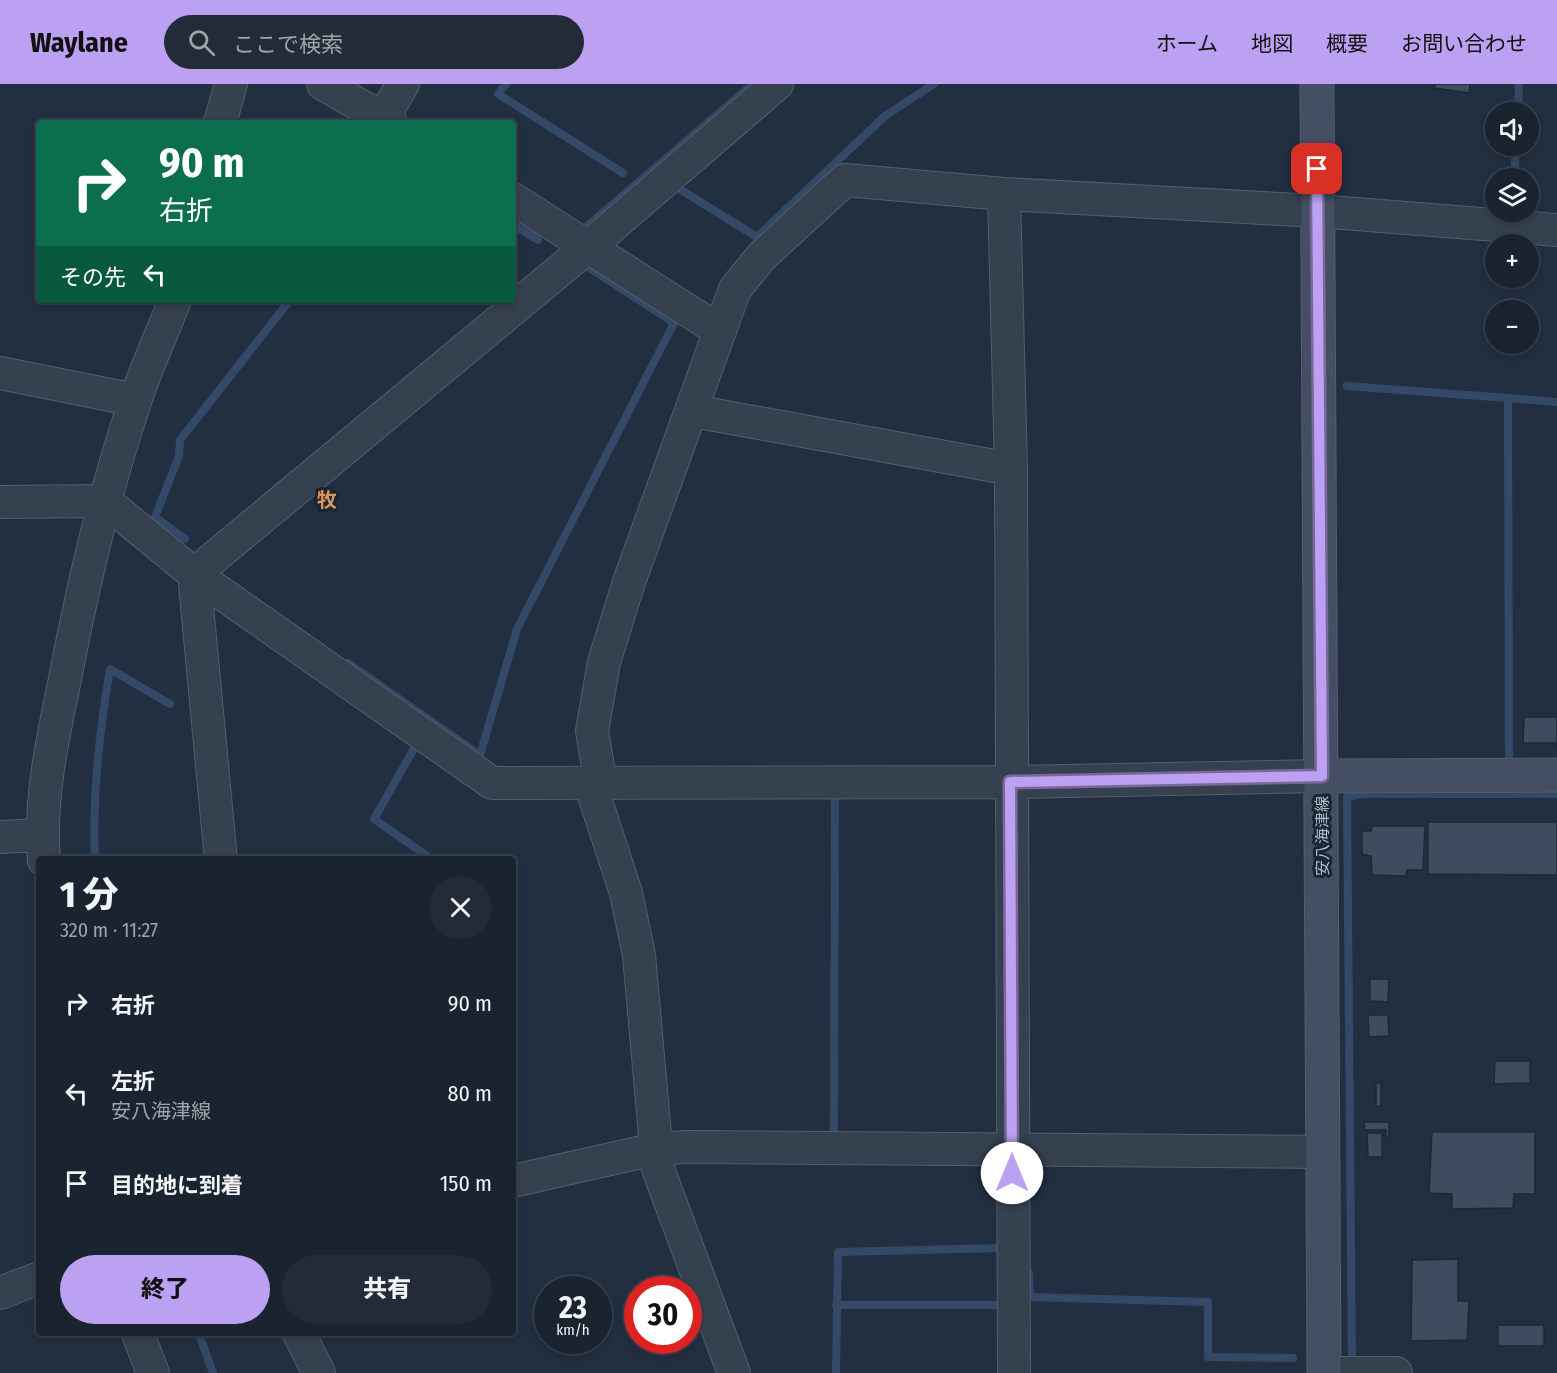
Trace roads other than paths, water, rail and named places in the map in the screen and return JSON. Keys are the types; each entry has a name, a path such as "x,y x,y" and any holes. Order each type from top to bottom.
{"main road":[{"name":"安八海津線","path":"1317,84 1324,1373"},
{"path":"1322,776 1557,775"}],"street":[{"path":"221,120 231,84"},
{"path":"323,84 387,120 403,84"},
{"path":"194,574 588,247 777,84"},
{"path":"734,1373 681,1238 658,1169 639,955 626,893 595,784 592,731 604,662 629,582 693,411 735,289 762,256 845,180 1004,194 1317,211 1557,230"},
{"path":"1004,194 1011,469 1010,782 1014,1373"},
{"path":"516,201 720,331"},
{"path":"0,837 43,847 52,745 71,645 105,501 135,400 174,303"},
{"path":"0,373 135,400"},
{"path":"693,411 1011,469"},
{"path":"0,502 105,501 194,574 492,783 1010,782 1322,776"},
{"path":"194,574 220,856"},
{"path":"516,1180 656,1149 697,1147 1323,1152"},
{"path":"0,1293 36,1279"},
{"path":"139,1336 153,1373"},
{"path":"300,1336 319,1373"},
{"path":"1324,1373 1396,1373"}],"waterway":[{"path":"506,84 498,94 623,173"},
{"path":"673,185 757,237 885,116 934,84"},
{"path":"1518,102 1519,84"},
{"path":"579,233 748,88"},
{"path":"1515,156 1515,168"},
{"path":"516,227 538,240"},
{"path":"348,663 480,755 517,629 674,323 588,267"},
{"path":"185,539 155,517 179,456 180,440 288,303"},
{"path":"1347,386 1508,398 1509,759"},
{"path":"1508,398 1557,402"},
{"path":"95,856 97,764 110,669 170,704"},
{"path":"411,742 416,745 374,819 427,856"},
{"path":"834,1136 835,794"},
{"path":"1352,1364 1347,797 1361,794 1557,794"},
{"path":"836,1373 838,1252 999,1248"},
{"path":"1029,1273 1030,1297 1208,1302 1208,1357 1293,1358"},
{"path":"836,1305 998,1305"},
{"path":"200,1336 213,1373"}],"district":[{"name":"牧","path":"327,500"}]}
